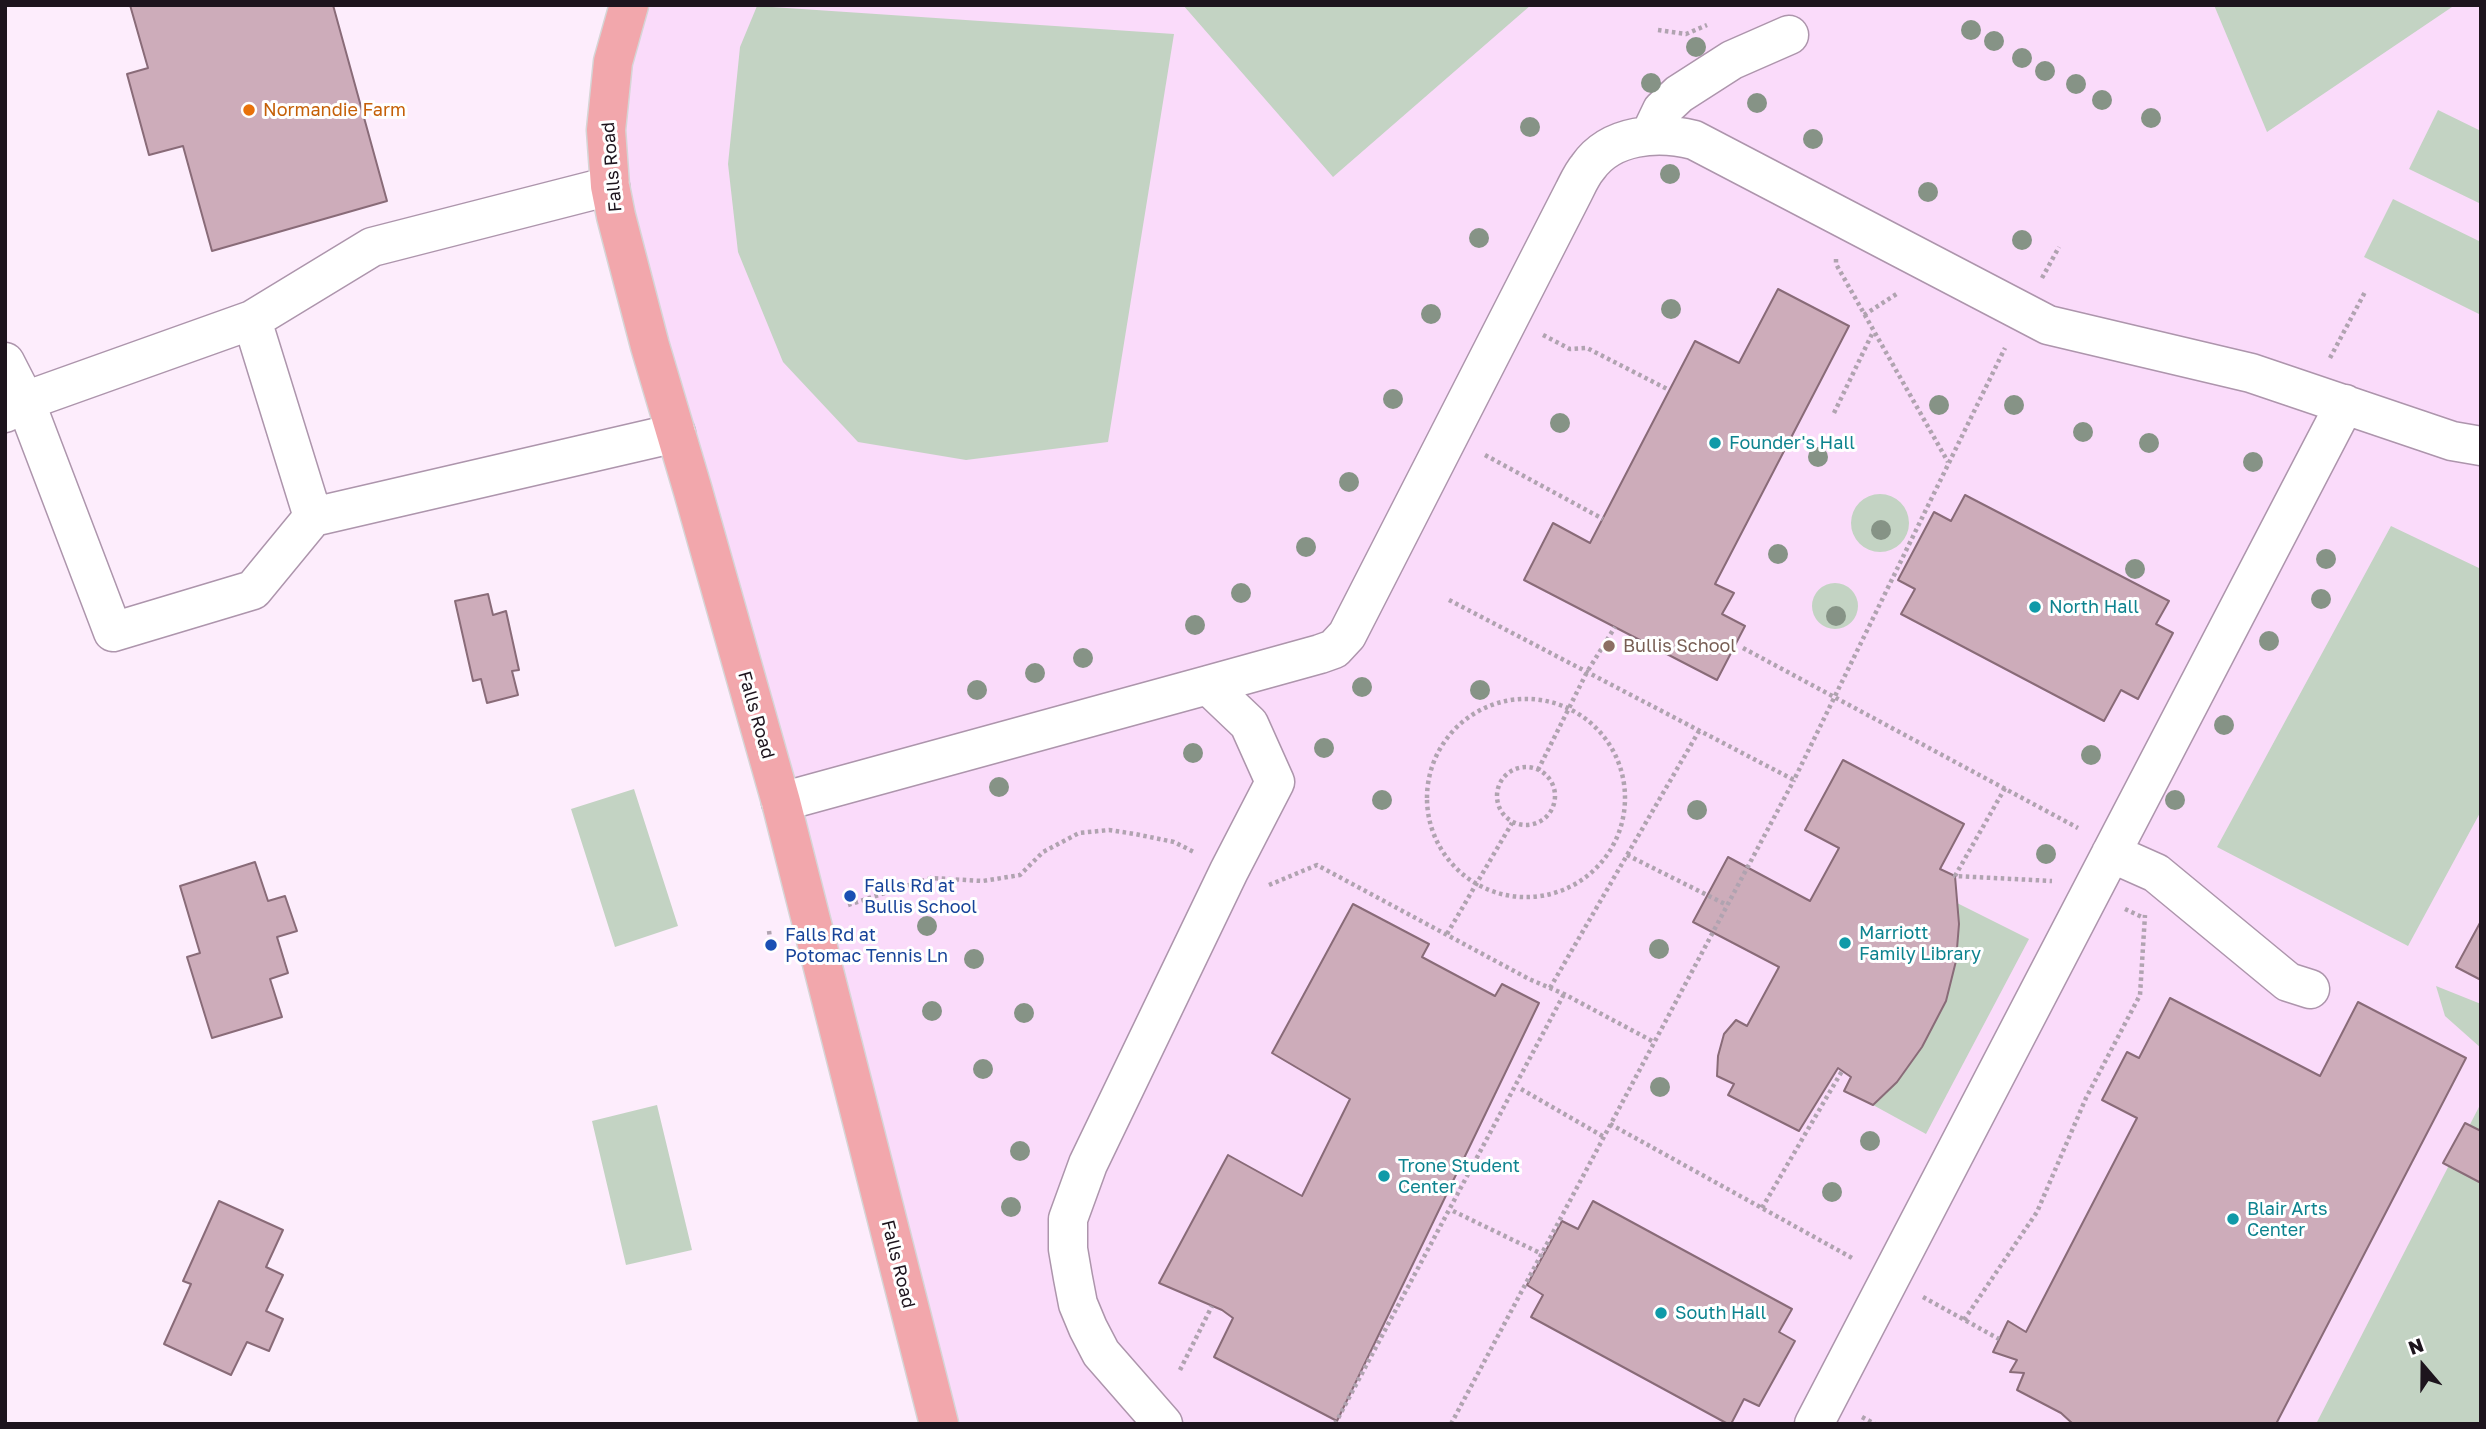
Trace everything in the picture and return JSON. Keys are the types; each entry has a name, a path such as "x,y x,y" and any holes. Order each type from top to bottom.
{"main road":[{"name":"Falls Road","path":"629,5 613,62 606,130 610,186 616,216 646,333 781,802 939,1424"}],"lane":[{"path":"1650,135 1662,110 1679,94 1732,60 1789,35"},
{"path":"781,802 1335,649 1348,635 1589,165 1611,147 1630,139 1672,135 1694,140 2048,325 2251,373 2452,441 2481,446"},
{"path":"15,407 252,320 372,247 610,186"},
{"path":"252,320 313,517"},
{"path":"5,362 15,407 113,632 253,590 313,517 676,433"},
{"path":"1814,1424 2090,892 2122,858 2345,404"},
{"path":"1163,1424 1101,1353 1088,1328 1073,1278 1068,1249 1069,1219 1088,1164 1229,871 1275,782 1249,724 1208,685"},
{"path":"2122,858 2157,873 2288,982 2310,989"}],"path":[{"path":"1835,253 1836,264 1949,463"},
{"path":"1864,315 1899,292"},
{"path":"1510,318 1570,349 1587,348 1669,390"},
{"path":"1834,413 1873,332"},
{"path":"1451,1424 1794,780 2008,341"},
{"path":"1450,436 1602,519"},
{"path":"1449,600 1794,780"},
{"path":"1538,770 1587,673 1615,627"},
{"path":"1743,648 2093,835 2122,858 2146,919 2140,995 2086,1098 2037,1212 1964,1320"},
{"path":"1526,698 1560,704 1589,720 1611,746 1623,777 1625,811 1615,843 1595,870 1568,888 1537,897 1505,895 1475,884 1450,863 1434,836 1426,805 1429,773 1442,744 1463,720 1493,704 1526,698"},
{"path":"1550,988 1699,731"},
{"path":"1524,767 1538,770 1550,779 1555,789 1553,808 1540,822 1531,826 1512,822 1504,817 1496,800 1501,782 1515,769 1524,767"},
{"path":"2005,788 1955,876 2071,882 2146,919"},
{"path":"1447,934 1512,822"},
{"path":"771,945 769,928 810,918 931,878 983,881 1020,875 1043,852 1079,833 1109,830 1174,842 1229,871 1267,886 1317,865 1529,979 1654,1042"},
{"path":"1627,855 1727,905"},
{"path":"1335,1424 1564,995"},
{"path":"1762,1208 1842,1071"},
{"path":"1521,1089 1604,1137"},
{"path":"1610,1124 1999,1339"},
{"path":"1453,1211 1542,1254"},
{"path":"1180,1370 1212,1306"}],"shaded area":[{"name":"Bullis School","path":"629,5 2481,5 2481,1424 939,1424 616,216"}],"green space":[{"path":"1183,5 1531,5 1333,177"},
{"path":"2214,5 2455,5 2267,132"},
{"path":"757,6 1174,34 1108,442 966,460 858,442 783,362 738,252 728,164 740,47"},
{"path":"2438,110 2481,131 2481,204 2409,169"},
{"path":"2393,199 2481,242 2481,315 2364,257"},
{"path":"1880,494 1891,496 1904,507 1909,523 1907,534 1896,547 1880,552 1869,550 1856,539 1851,523 1853,512 1864,499"},
{"path":"2391,526 2481,569 2481,811 2408,946 2217,847"},
{"path":"1835,583 1852,589 1858,606 1852,623 1835,629 1818,623 1812,606 1818,589"},
{"path":"634,789 678,926 615,947 571,809"},
{"path":"1957,903 2029,939 1926,1134 1873,1105 1911,1061 1927,1038 1939,1013 1955,961"},
{"path":"2436,986 2481,1004 2481,1048 2445,1016"},
{"path":"2481,1103 2481,1424 2316,1424"},
{"path":"657,1105 692,1250 626,1265 592,1121"}],"building":[{"name":"Normandie Farm","path":"130,5 333,5 387,201 212,251 183,146 149,155 127,74 148,68"},
{"name":"Founder's Hall","path":"1778,289 1849,326 1715,584 1734,593 1722,614 1745,626 1717,680 1524,580 1553,523 1590,543 1695,341 1739,363"},
{"name":"North Hall","path":"1965,495 2169,601 2156,624 2173,633 2138,699 2121,690 2104,721 1901,614 1915,589 1898,580 1934,512 1951,521"},
{"path":"488,594 493,615 506,611 519,670 512,671 518,695 487,703 481,679 473,681 455,601"},
{"name":"Marriott Family Library","path":"1843,760 1964,824 1940,869 1955,876 1959,924 1956,961 1946,1001 1922,1047 1897,1082 1873,1105 1844,1091 1851,1077 1838,1068 1799,1131 1728,1095 1734,1084 1717,1076 1718,1056 1724,1034 1736,1020 1747,1026 1779,967 1693,922 1728,857 1810,901 1839,848 1805,830"},
{"path":"255,862 268,901 285,896 297,931 277,937 288,973 270,979 282,1017 212,1038 187,957 200,953 180,886"},
{"name":"Trone Student Center","path":"1353,904 1429,944 1422,957 1495,996 1502,984 1539,1003 1337,1421 1214,1357 1233,1318 1222,1310 1159,1283 1228,1155 1302,1196 1350,1099 1272,1053"},
{"path":"2481,921 2481,980 2456,967"},
{"name":"Blair Arts Center","path":"2170,998 2320,1076 2358,1002 2466,1058 2276,1424 2073,1424 2061,1413 2017,1390 2024,1373 2010,1372 2017,1360 1993,1352 2008,1321 2026,1332 2137,1118 2102,1100 2127,1052 2139,1058"},
{"path":"2465,1123 2481,1131 2481,1183 2443,1163"},
{"path":"219,1201 283,1230 266,1267 283,1275 266,1311 283,1319 269,1351 247,1342 231,1375 164,1344 191,1284 183,1281"},
{"name":"South Hall","path":"1593,1201 1792,1309 1779,1332 1795,1341 1759,1406 1744,1399 1731,1424 1728,1424 1531,1317 1543,1295 1527,1285 1562,1221 1578,1229"}],"place":[{"name":"Normandie Farm","path":"249,110"},
{"name":"Founder's Hall","path":"1715,443"},
{"name":"North Hall","path":"2035,607"},
{"name":"Bullis School","path":"1609,646"},
{"name":"Falls Rd at Bullis School","path":"850,896"},
{"name":"Marriott Family Library","path":"1845,943"},
{"name":"Falls Rd at Potomac Tennis Ln","path":"771,945"},
{"name":"Trone Student Center","path":"1384,1176"},
{"name":"Blair Arts Center","path":"2233,1219"},
{"name":"South Hall","path":"1661,1313"}]}
